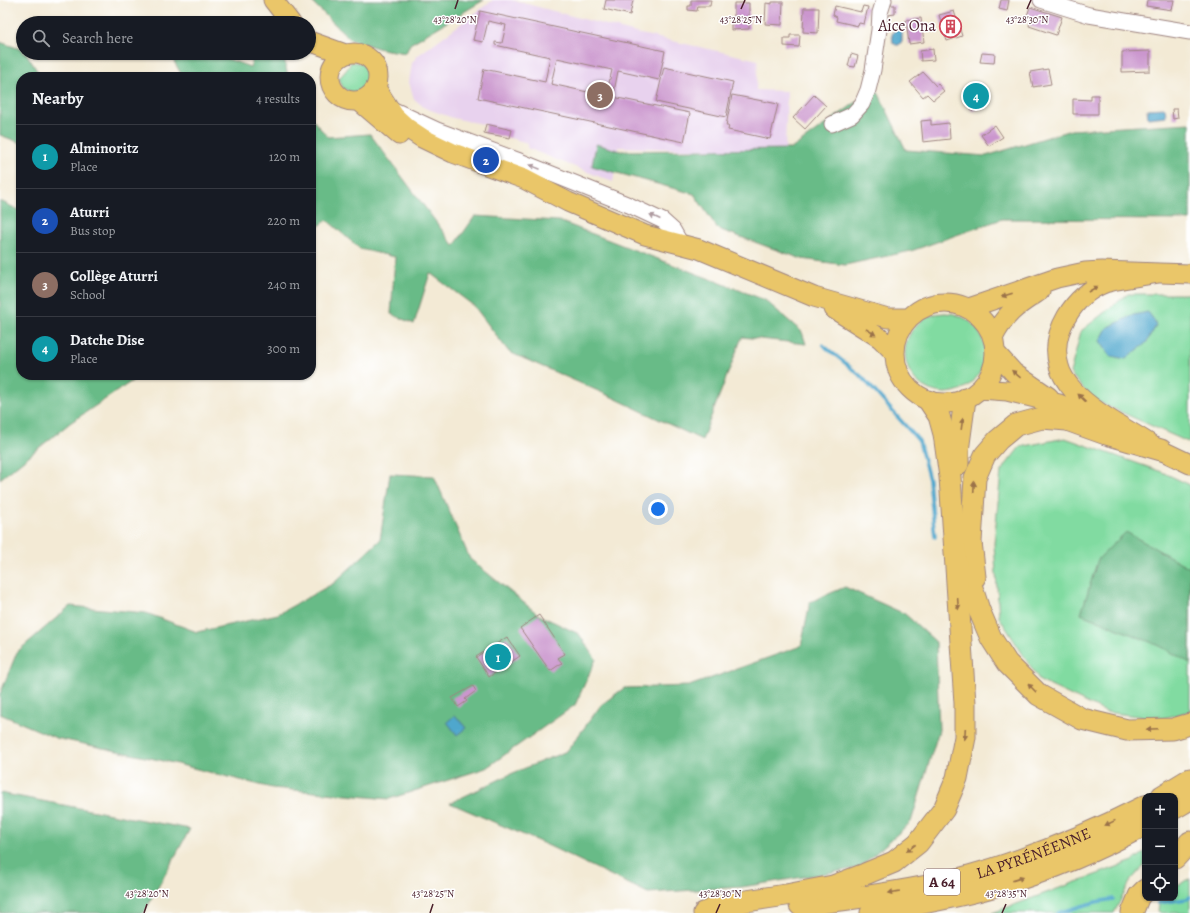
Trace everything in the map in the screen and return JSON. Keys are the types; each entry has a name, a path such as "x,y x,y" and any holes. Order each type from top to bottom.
{"highway":[{"path":"973,394 958,451 960,501 966,569 979,610 991,638 1007,663 1039,695 1082,719 1127,730 1173,729 1190,724"},
{"path":"704,913 726,904 833,886 894,862 918,843 944,809 957,778 965,737 965,703 949,470 944,434 938,416 929,401"},
{"path":"979,610 971,542 975,478 985,455 998,440 1016,425 1042,418 1067,420 1106,434 1161,450"},
{"path":"1167,793 1190,779"},
{"path":"1178,806 1190,798"},
{"name":"LA PYRÉNÉENNE","path":"727,913 846,900 957,879 1023,859 1065,844 1142,808"},
{"name":"LA PYRÉNÉENNE","path":"871,913 941,900 1004,884 1083,855 1142,826"},
{"path":"1178,855 1190,842"},
{"path":"1132,913 1139,896 1142,893"}],"main road":[{"path":"273,0 286,16"},
{"path":"316,44 344,54"},
{"path":"316,50 331,69"},
{"path":"352,52 360,53 373,61 377,68 379,76 376,88 371,95 359,101 343,99 337,94 330,82 331,69 344,54 352,52"},
{"path":"376,88 394,116 407,128 422,138 453,153 524,179 568,202 645,235 717,255 814,297 888,318 908,318"},
{"path":"359,101 396,134 434,156 537,195 568,202"},
{"path":"969,308 1057,278 1085,272 1101,271 1190,274"},
{"path":"1159,273 1106,282 1089,291 1073,307 1063,323 1057,343 1057,357 1059,367 1064,377 1082,399 1089,405 1161,450"},
{"path":"973,394 989,378 994,366 994,345 999,326 1011,311 1049,286 1057,278"},
{"path":"814,297 880,338 894,353"},
{"path":"1059,404 1014,373 994,345 988,326 980,316 969,308 954,303 937,303 922,308 908,318 901,328 896,340 894,353 897,369 904,383 915,394 929,401 953,403 973,394 1007,391 1059,404 1190,464"}],"street":[{"path":"832,124 852,115 862,104 868,90 873,70 880,13 884,0"},
{"path":"1041,0 1089,15 1190,32"},
{"path":"388,107 437,130 629,205 657,218 673,230 681,244"}],"shaded area":[{"path":"493,0 512,0 636,33 758,60 756,90 787,91 785,152 619,147 613,182 527,148 528,143 510,138 511,130 453,118 425,108 414,99 409,82 412,63 417,56"}],"green space":[{"path":"310,0 484,0 410,44 406,53 381,49 351,40"},
{"path":"0,42 16,48 16,60 30,60 38,72 16,72 16,141 0,135"},
{"path":"173,60 231,60 250,67 252,60 284,60 287,72 180,72"},
{"path":"351,62 361,63 368,71 368,83 366,87 358,92 348,91 343,88 339,78"},
{"path":"876,88 906,150 986,156 1071,130 1190,123 1190,220 1002,219 911,251 845,265 802,259 718,229 694,194 592,166 596,144 621,151 791,149"},
{"path":"316,124 328,137 370,134 454,246 475,216 559,221 765,300 802,332 806,344 742,337 702,440 612,397 509,352 474,306 430,273 414,324 391,314 395,257 360,249 327,220 316,228"},
{"path":"0,201 16,209 16,380 134,380 70,423 0,479"},
{"path":"1128,294 1190,294 1190,443 1092,399 1070,373 1081,331"},
{"path":"945,313 960,316 973,325 982,338 985,353 982,368 973,381 960,390 945,393 930,390 917,381 908,368 905,353 908,338 917,325 930,316"},
{"path":"1065,438 1162,472 1190,485 1190,711 1161,719 1106,712 1040,681 999,617 994,544 1001,471 1020,447"},
{"path":"390,474 434,476 470,559 539,615 579,634 596,659 575,705 486,768 389,799 272,788 173,763 56,738 0,714 0,694 17,652 70,606 146,613 197,632 278,614 334,583 380,540"},
{"path":"1126,532 1190,568 1190,663 1160,646 1081,614 1098,559"},
{"path":"845,587 905,614 936,642 939,730 911,822 859,868 742,887 648,893 547,845 450,803 513,773 567,751 601,705 624,688 689,686 801,646 810,602"},
{"path":"0,793 190,829 144,913 0,913"},
{"path":"1142,854 1142,868 1131,880 1114,913 992,913 1133,861"},
{"path":"1190,879 1190,913 1161,913 1158,911 1160,901 1178,901 1178,885"}],"water":[{"path":"899,28 902,31 902,41 899,45 896,45 893,43 892,34"},
{"path":"1165,108 1166,116 1148,118 1147,109"},
{"path":"1148,312 1154,320 1156,326 1146,343 1126,359 1110,356 1100,341 1107,328 1133,315"},
{"path":"455,715 466,728 457,735 447,722"}],"building":[{"path":"606,0 633,0 630,15 604,9"},
{"path":"691,0 711,0 710,6 698,6 697,11 688,10 688,6 691,6"},
{"path":"1001,0 1009,0 1007,11 999,9"},
{"path":"1147,0 1174,0 1172,10 1146,6"},
{"path":"772,2 783,2 782,25 765,24 766,3 772,4"},
{"path":"734,3 749,3 749,29 731,30 731,24 734,24"},
{"path":"888,5 895,5 895,14 888,15"},
{"path":"835,6 861,12 863,6 868,7 864,24 859,23 858,26 836,21 837,17 833,15"},
{"path":"1030,7 1062,17 1056,35 1029,26 1031,18 1027,16"},
{"path":"804,8 819,8 818,33 803,32"},
{"path":"480,11 665,51 659,80 618,71 613,97 690,113 684,142 478,98 484,69 545,82 550,57 495,45 495,42 502,43 506,25 488,21 483,42 473,40","holes":["557,58 612,70 606,96 551,84"]},
{"name":"Aice Ona","path":"954,11 962,36 947,41 939,15"},
{"path":"921,18 924,42 909,44 906,20"},
{"path":"790,35 800,35 799,47 784,46 784,38 790,38"},
{"path":"933,49 934,60 921,61 920,51"},
{"path":"1150,51 1150,71 1122,72 1122,52"},
{"path":"982,53 995,54 994,63 980,62"},
{"path":"851,54 858,56 855,67 848,66"},
{"path":"664,67 733,82 726,117 656,102"},
{"path":"1048,69 1051,84 1033,87 1030,72"},
{"path":"923,72 936,86 938,84 944,91 933,100 927,94 923,97 910,82"},
{"path":"980,84 987,106 972,111 968,99 967,100 965,89"},
{"path":"732,95 778,104 770,139 728,130 729,126 726,126"},
{"path":"814,95 826,106 805,129 793,118"},
{"path":"1091,95 1098,95 1098,114 1073,114 1073,99 1091,100"},
{"path":"1172,109 1177,109 1178,118 1173,119"},
{"path":"931,120 931,125 949,123 950,139 923,142 921,121"},
{"path":"486,124 512,130 510,138 484,133"},
{"path":"995,125 1003,137 989,146 981,135"},
{"path":"539,615 565,654 558,658 562,663 550,671 520,628"},
{"path":"507,637 520,656 489,677 476,657"},
{"path":"473,686 476,691 465,699 467,701 458,707 452,698"}],"waterway":[{"path":"823,345 862,377 919,441 929,480 935,537"},
{"path":"1158,903 1187,899 1190,897"},
{"path":"1058,913 1096,902 1113,899"}],"place":[{"name":"Aice Ona","path":"951,26"},
{"name":"Collège Aturri","path":"600,95"},
{"name":"Datche Dise","path":"976,96"},
{"name":"Aturri","path":"486,160"},
{"name":"Alminoritz","path":"498,657"}]}
